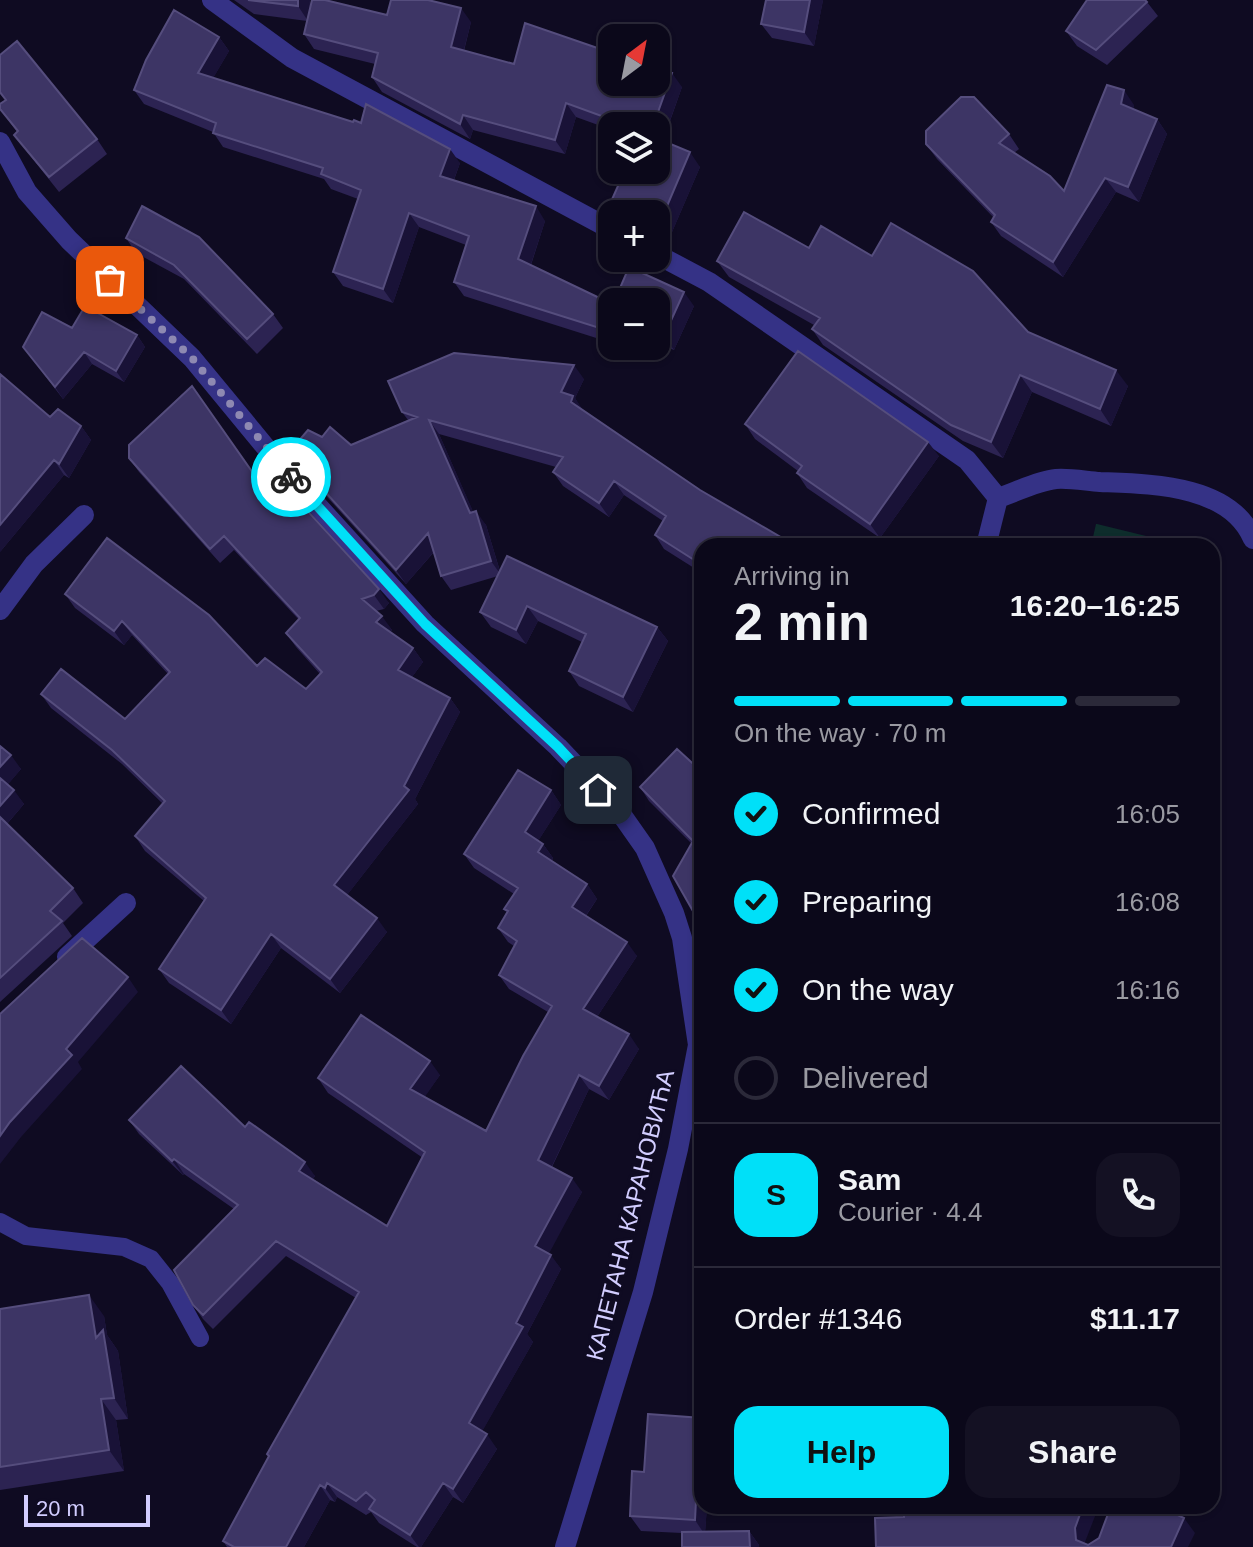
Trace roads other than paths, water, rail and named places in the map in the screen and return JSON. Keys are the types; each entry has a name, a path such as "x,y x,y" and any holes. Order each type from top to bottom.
{"street":[{"path":"212,0 292,58 598,222"},
{"name":"КАПЕТАНА КАРАНОВИЋА","path":"0,142 27,192 69,240 192,358 287,472 425,624 558,747 619,811 645,848 674,913 682,938 694,1007"},
{"path":"670,261 709,282 967,460 998,498"},
{"path":"998,498 1056,479 1166,486 1200,494 1227,510 1249,529 1253,539"},
{"path":"988,538 998,498"},
{"path":"0,610 34,564 84,515"},
{"path":"56,968 126,903"},
{"name":"КАПЕТАНА КАРАНОВИЋА","path":"565,1547 643,1292 694,1071"}],"lane":[{"path":"0,1222 26,1236 124,1247 151,1259 170,1283 200,1338"}]}
